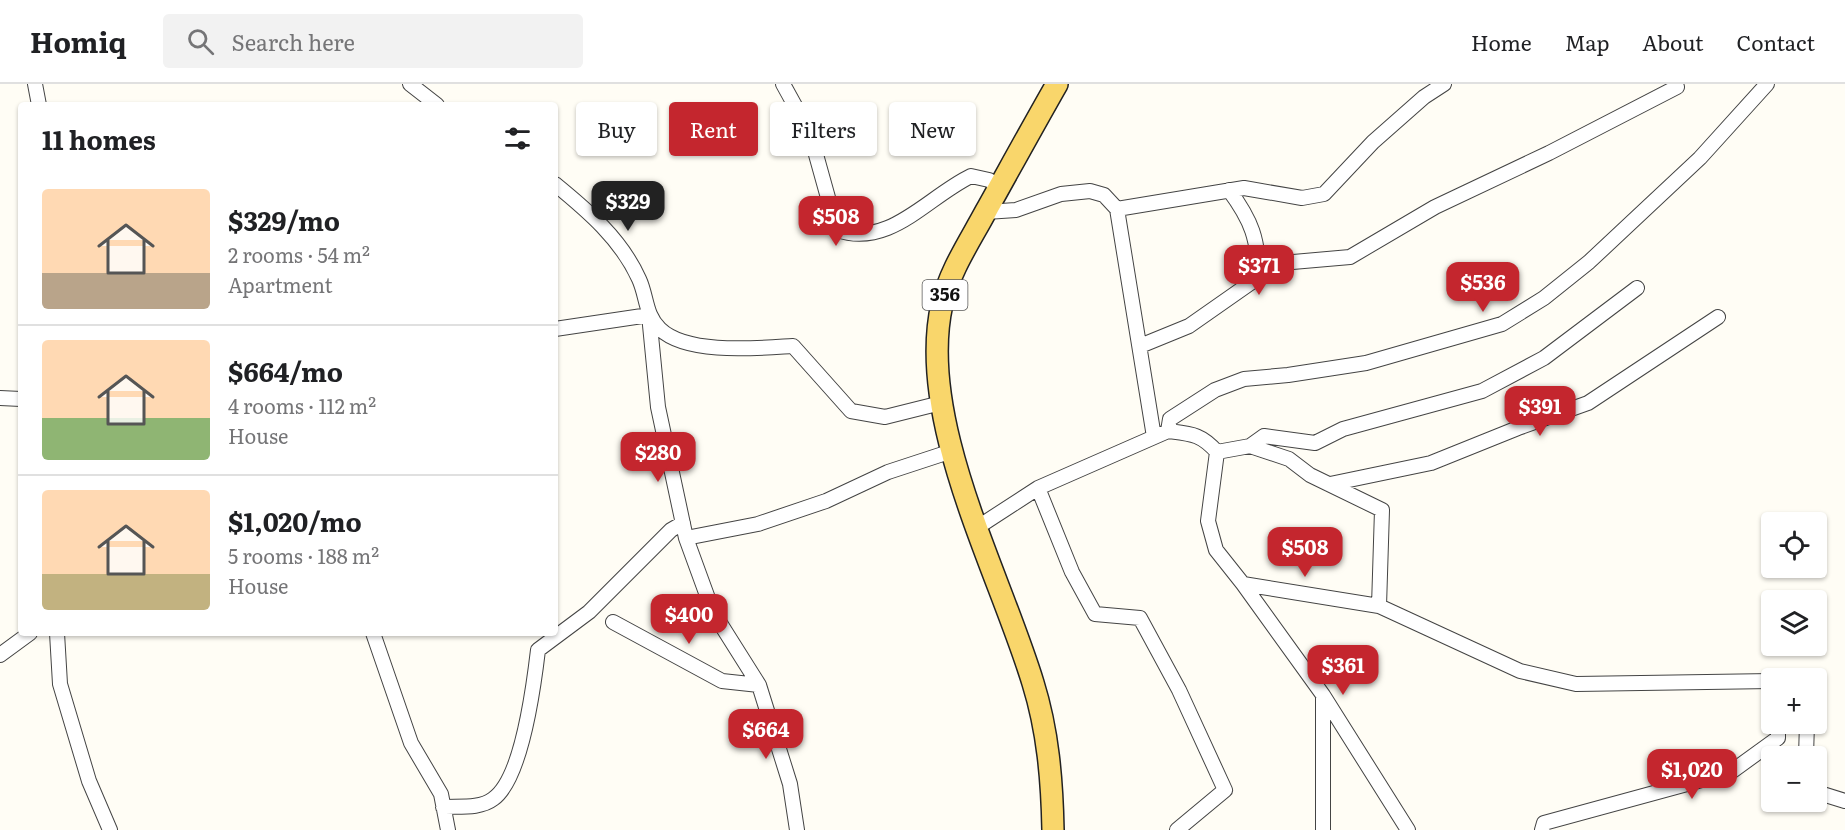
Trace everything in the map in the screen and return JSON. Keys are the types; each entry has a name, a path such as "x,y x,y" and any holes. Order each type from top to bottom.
{"main road":[{"name":"356","path":"1053,830 1052,768 1033,684 952,451 936,368 937,333 943,302 957,263 1057,84"}],"street":[{"path":"35,84 38,102"},
{"path":"410,84 433,102"},
{"path":"783,84 810,133 837,230 867,236 907,220 930,202 971,176 989,180 999,188"},
{"path":"1117,209 1244,188 1302,198 1324,194 1373,142 1424,97 1444,84"},
{"path":"1168,431 1170,418 1215,390 1244,378 1288,375 1365,363 1502,324 1544,298 1589,262 1700,158 1767,84"},
{"path":"1259,265 1350,257 1435,207 1549,153 1677,87"},
{"path":"558,187 609,231 639,279 649,315 658,407 686,538 713,612 759,685 790,784 797,830"},
{"path":"1140,346 1189,326 1259,277 1258,248 1246,213 1229,190"},
{"path":"986,212 1016,210 1061,194 1090,191 1104,195 1117,209 1154,437"},
{"path":"1217,452 1250,446 1264,436 1315,443 1343,429 1482,391 1544,358 1637,288"},
{"path":"558,329 649,315"},
{"path":"649,315 661,330 684,341 727,349 793,346 851,411 885,417 941,403"},
{"path":"1330,484 1431,463 1588,403 1719,317"},
{"path":"0,398 18,399"},
{"path":"978,527 1038,488 1168,431 1204,438 1217,452"},
{"path":"1250,446 1289,459 1310,475 1382,510 1379,606"},
{"path":"686,538 758,524 826,501 888,472 952,451"},
{"path":"1217,452 1208,521 1216,550 1323,694 1408,830"},
{"path":"1038,488 1072,572 1095,614 1140,618 1179,690 1225,790 1177,830"},
{"path":"558,635 589,612 671,530 683,523"},
{"path":"1243,584 1379,606 1520,671 1576,684 1761,681"},
{"path":"613,622 722,681 759,685"},
{"path":"0,655 26,636"},
{"path":"57,636 60,684 89,781 110,830"},
{"path":"374,636 411,743 441,794 448,830"},
{"path":"443,807 480,805 494,799 506,783 529,717 538,650 557,636"},
{"path":"1323,694 1323,830"},
{"path":"1542,830 1544,823 1731,772 1778,738 1778,734"},
{"path":"1827,795 1845,801"}]}
